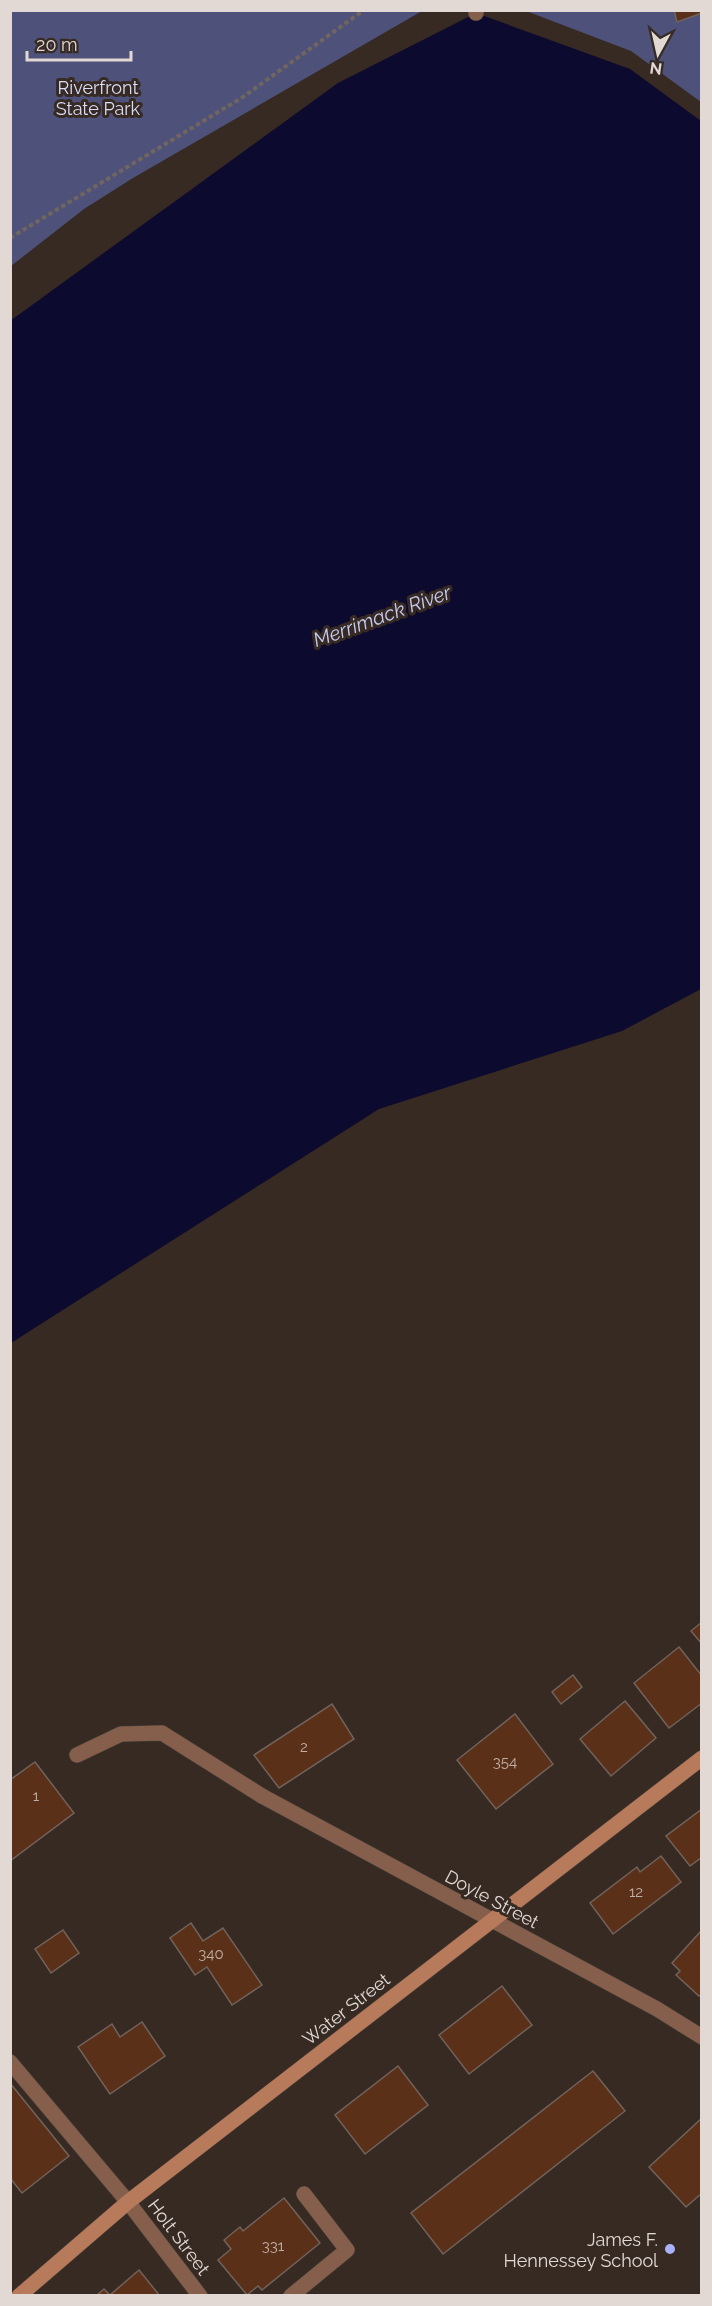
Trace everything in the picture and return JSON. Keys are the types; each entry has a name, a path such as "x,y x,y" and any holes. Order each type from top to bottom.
{"main road":[{"name":"Water Street","path":"20,2295 128,2202 702,1758"}],"street":[{"name":"Doyle Street","path":"77,1755 121,1734 162,1733 262,1796 657,2009 702,2037"},
{"name":"Holt Street","path":"10,2062 128,2202 200,2295"},
{"path":"291,2295 347,2250 304,2194"}],"path":[{"path":"10,238 243,97 364,10"}],"green space":[{"name":"Riverfront State Park","path":"11,10 422,11 133,178 84,209 11,266"},
{"path":"526,11 701,11 701,102 631,51"}],"water":[{"name":"Merrimack River","path":"476,13 630,69 701,121 701,989 622,1031 379,1109 11,1343 10,321 338,83"}],"building":[{"path":"674,10 702,10 702,13 677,22"},
{"path":"702,1622 702,1644 691,1631"},
{"path":"679,1647 702,1676 702,1703 669,1728 634,1683"},
{"path":"573,1675 582,1687 561,1704 552,1692"},
{"path":"625,1701 656,1738 611,1776 580,1739"},
{"path":"332,1704 354,1739 279,1788 254,1755"},
{"path":"515,1714 553,1764 496,1809 457,1760"},
{"path":"35,1762 74,1813 10,1861 10,1780"},
{"path":"702,1809 702,1857 690,1866 666,1836"},
{"path":"661,1856 681,1882 613,1934 590,1903 637,1867 640,1872"},
{"path":"191,1923 203,1941 223,1928 262,1985 232,2005 207,1967 195,1975 170,1938"},
{"path":"63,1930 79,1953 51,1973 35,1949"},
{"path":"702,1930 702,1994 699,1996 676,1975 680,1971 672,1963"},
{"path":"502,1986 532,2025 469,2074 439,2035"},
{"path":"142,2022 165,2056 110,2094 78,2047 112,2024 120,2037"},
{"path":"398,2066 428,2105 365,2154 335,2115"},
{"path":"593,2071 625,2111 443,2254 411,2213"},
{"path":"10,2083 69,2156 22,2193 10,2178"},
{"path":"702,2118 702,2193 686,2207 649,2167"},
{"path":"284,2198 320,2243 262,2290 258,2286 247,2295 218,2260 231,2249 224,2240 240,2227 243,2231"},
{"path":"139,2270 160,2296 96,2296 104,2289 110,2295"}],"place":[{"name":"James F. Hennessey School","path":"670,2249"}]}
